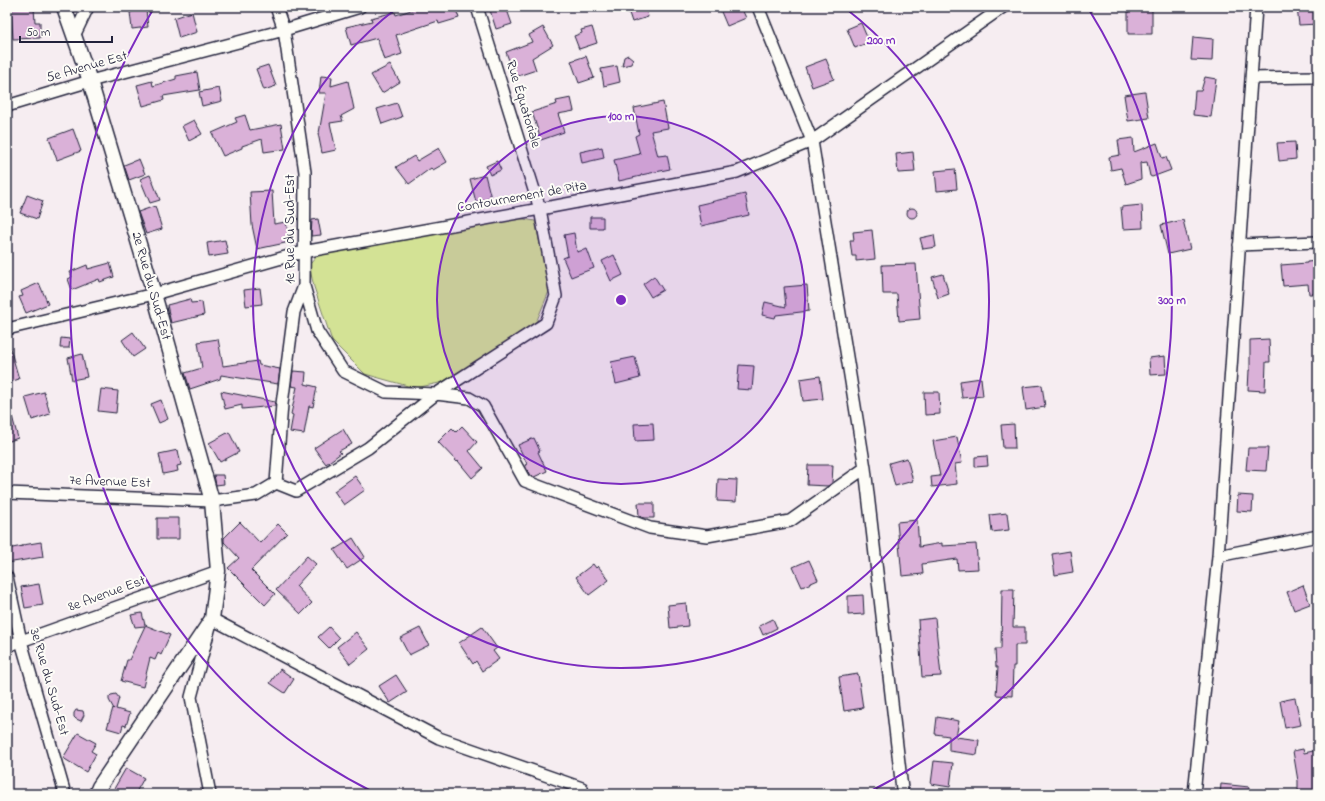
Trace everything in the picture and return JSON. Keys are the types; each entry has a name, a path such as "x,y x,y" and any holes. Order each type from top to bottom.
{"street":[{"name":"2e Rue du Sud-Est","path":"64,7 90,81 154,294 212,501 218,571 212,619"},
{"path":"74,36 88,7"},
{"name":"1e Rue du Sud-Est","path":"276,7 284,30 305,172 303,252 304,286 317,331 343,371 386,392 436,394 469,398 483,406 525,481 650,528 706,536 790,521 865,468"},
{"path":"322,19 323,7"},
{"name":"5e Avenue Est","path":"7,106 90,81 284,30 360,7"},
{"name":"Rue Équatoriale","path":"276,484 296,491 368,448 436,394 546,323 556,296 540,209 477,7"},
{"path":"758,7 812,141 865,468 902,789 901,794"},
{"name":"Contournement de Pita","path":"7,329 154,294 303,252 737,172 812,141 1003,7"},
{"path":"1194,794 1218,556 1256,7"},
{"path":"1251,78 1318,77"},
{"path":"1239,246 1318,242"},
{"path":"276,484 282,404 294,312 304,286"},
{"name":"7e Avenue Est","path":"7,493 212,501 256,495 276,484"},
{"path":"1218,556 1318,536"},
{"name":"8e Avenue Est","path":"7,646 218,571"},
{"name":"3e Rue du Sud-Est","path":"7,577 21,641 65,794"},
{"path":"212,619 438,738 582,788"},
{"path":"96,794 99,787 212,619"},
{"path":"210,794 191,697 212,619"}],"green space":[{"path":"518,218 535,221 550,289 535,325 449,381 415,388 365,374 332,341 314,287 309,265 318,255"}],"building":[{"path":"420,7 455,7 459,18 439,24 438,21 396,35 402,54 384,60 377,38 351,45 346,27 372,21 371,18 395,12 396,15"},
{"path":"489,7 506,7 512,24 496,29"},
{"path":"627,7 646,7 648,17 632,22"},
{"path":"719,7 741,7 746,18 727,26"},
{"path":"1128,7 1152,7 1152,34 1128,34"},
{"path":"1297,7 1318,7 1318,24 1299,25"},
{"path":"34,8 35,22 40,22 40,38 13,39 11,9"},
{"path":"146,10 148,27 132,29 130,12"},
{"path":"192,12 197,32 179,38 174,18"},
{"path":"861,23 869,42 855,48 847,29"},
{"path":"543,27 553,45 532,58 536,70 515,77 506,52 532,42 529,35"},
{"path":"592,27 597,43 579,49 574,36 582,33 581,30"},
{"path":"1193,37 1213,39 1212,61 1191,60"},
{"path":"628,55 633,59 631,64 622,66 624,57"},
{"path":"586,56 594,78 579,83 571,61"},
{"path":"826,59 834,79 812,87 805,67"},
{"path":"268,65 276,86 264,90 256,69"},
{"path":"390,65 400,82 382,93 371,75"},
{"path":"617,66 620,82 604,86 601,69"},
{"path":"197,72 200,90 163,96 164,100 143,106 137,85 152,81 153,86 176,79 176,76"},
{"path":"321,76 332,77 331,86 348,81 354,109 341,116 343,121 330,123 336,150 322,153 318,133 326,93 319,93"},
{"path":"1205,77 1216,79 1211,117 1193,115 1195,91 1201,91"},
{"path":"219,88 222,101 202,106 199,92"},
{"path":"1145,92 1149,118 1128,121 1124,95"},
{"path":"571,98 574,111 558,114 564,132 541,140 532,112 557,104 556,101"},
{"path":"663,102 668,128 651,131 658,156 667,155 670,169 619,181 614,160 640,154 635,136 639,134 634,108"},
{"path":"397,103 402,117 382,124 377,109"},
{"path":"245,115 250,130 281,124 285,149 264,152 262,139 242,146 242,148 223,156 212,133 237,122 235,118"},
{"path":"194,120 202,134 189,141 182,126"},
{"path":"73,129 81,151 57,160 49,138"},
{"path":"1133,138 1134,152 1157,143 1162,158 1166,157 1171,170 1152,177 1150,176 1147,162 1140,163 1141,179 1126,184 1121,168 1111,170 1109,157 1120,155 1118,140"},
{"path":"1295,142 1296,159 1279,161 1277,143"},
{"path":"602,147 604,158 582,163 580,152"},
{"path":"439,148 447,162 433,170 431,168 409,184 396,167 414,156 417,161"},
{"path":"913,152 915,172 898,173 896,154"},
{"path":"139,159 145,174 129,180 124,165"},
{"path":"497,161 501,170 490,175 486,166"},
{"path":"955,169 957,189 937,191 935,171"},
{"path":"150,175 160,200 150,203 140,179"},
{"path":"485,175 491,198 476,202 470,179"},
{"path":"272,191 274,224 286,222 290,242 257,249 252,225 250,192"},
{"path":"745,194 749,215 701,226 697,205"},
{"path":"27,195 43,201 37,219 20,213"},
{"path":"1142,205 1143,228 1123,229 1121,207"},
{"path":"155,206 162,229 146,234 138,212"},
{"path":"910,208 914,208 916,209 916,217 910,218 907,215 907,211"},
{"path":"590,217 603,217 603,228 590,228"},
{"path":"318,219 321,235 311,236 312,220"},
{"path":"1183,220 1190,249 1168,254 1161,225"},
{"path":"872,230 875,259 856,261 856,256 852,256 850,240 854,240 853,232"},
{"path":"574,233 577,252 587,249 594,268 571,277 563,258 568,256 564,235"},
{"path":"934,235 936,247 923,249 920,238"},
{"path":"225,240 228,254 209,257 207,243"},
{"path":"614,255 623,275 611,281 602,261"},
{"path":"1317,261 1318,294 1309,294 1308,284 1283,286 1281,265"},
{"path":"110,263 114,277 100,282 99,279 72,290 68,279 72,277 70,272 87,265 88,269"},
{"path":"916,264 920,319 899,321 897,294 883,294 882,265"},
{"path":"943,274 949,294 938,298 932,277"},
{"path":"654,276 663,290 651,297 643,284"},
{"path":"39,283 48,304 26,313 19,297 23,296 21,291"},
{"path":"807,285 809,311 776,315 775,318 762,315 765,302 786,307 784,287"},
{"path":"260,288 262,304 246,306 244,290"},
{"path":"190,299 191,303 202,302 204,315 171,323 167,305"},
{"path":"133,332 145,349 133,357 122,340"},
{"path":"61,338 70,339 69,348 60,348"},
{"path":"218,339 223,366 258,361 259,365 280,369 278,384 221,375 220,379 190,389 185,373 202,368 198,342"},
{"path":"1269,339 1270,362 1266,362 1265,391 1248,390 1250,340"},
{"path":"7,348 10,348 19,379 7,383"},
{"path":"82,354 87,377 72,380 68,358"},
{"path":"1165,356 1166,374 1150,375 1149,358"},
{"path":"635,357 640,378 616,384 611,362"},
{"path":"739,365 754,366 752,390 737,389"},
{"path":"293,371 306,372 305,384 317,387 313,407 309,406 304,434 290,432 293,415 291,414 297,387 291,386"},
{"path":"820,376 823,399 803,401 800,379"},
{"path":"981,378 983,396 962,398 960,381"},
{"path":"1042,385 1045,407 1026,410 1023,387"},
{"path":"101,389 118,391 116,413 98,411"},
{"path":"221,391 275,402 275,406 242,409 242,405 225,409"},
{"path":"44,392 50,414 32,420 25,397"},
{"path":"924,392 939,392 940,414 925,415"},
{"path":"161,400 168,419 159,423 151,404"},
{"path":"7,409 10,409 18,438 7,442"},
{"path":"653,423 654,440 635,441 634,424"},
{"path":"1014,424 1015,448 1003,448 1001,425"},
{"path":"462,426 477,442 469,451 483,468 472,478 458,461 457,462 438,442 452,428 456,432"},
{"path":"343,429 352,444 339,451 341,453 326,464 314,448"},
{"path":"229,432 239,452 220,462 209,443"},
{"path":"957,437 962,463 955,464 957,484 932,487 931,477 940,476 933,441"},
{"path":"534,438 540,451 538,452 547,471 534,477 530,476 525,465 527,464 518,445"},
{"path":"1248,448 1268,448 1266,471 1246,470"},
{"path":"178,450 181,465 177,466 178,471 163,474 159,454"},
{"path":"987,456 988,466 975,467 975,457"},
{"path":"907,458 913,481 895,486 889,463"},
{"path":"808,465 833,465 832,483 828,486 807,485"},
{"path":"214,475 223,475 224,484 216,485"},
{"path":"355,476 365,490 344,505 334,491"},
{"path":"718,479 737,480 736,502 717,501"},
{"path":"1238,495 1253,496 1252,512 1237,511"},
{"path":"638,503 654,503 654,518 644,518 639,516"},
{"path":"1007,513 1009,530 992,532 990,515"},
{"path":"157,518 179,518 179,539 157,539"},
{"path":"917,520 919,547 942,543 942,546 976,544 978,569 958,570 957,559 922,564 923,574 902,576 897,522"},
{"path":"240,522 260,543 278,524 287,533 251,570 275,594 265,605 228,568 239,558 224,542 224,538"},
{"path":"353,538 365,557 347,569 334,550"},
{"path":"41,542 43,557 7,563 7,549"},
{"path":"1070,551 1073,572 1055,575 1052,554"},
{"path":"307,556 316,564 296,586 312,603 301,614 276,590"},
{"path":"809,560 818,580 802,587 793,567"},
{"path":"593,564 596,568 598,566 609,580 589,595 576,577"},
{"path":"39,584 43,605 25,608 21,587"},
{"path":"1303,585 1310,604 1294,610 1287,592"},
{"path":"1002,589 1014,589 1013,627 1025,627 1025,645 1015,645 1015,666 1013,666 1012,696 996,695 998,667 996,667 995,649 1001,649"},
{"path":"863,595 864,614 848,615 848,596"},
{"path":"686,603 688,626 670,628 668,605"},
{"path":"142,613 145,625 170,635 161,655 158,653 155,660 150,658 143,687 121,681 127,660 129,660 145,626 135,627 131,615"},
{"path":"935,618 941,676 922,677 918,620"},
{"path":"773,619 777,628 763,635 759,626"},
{"path":"329,627 339,638 329,648 318,637"},
{"path":"482,627 497,648 493,651 499,659 482,671 476,661 473,664 459,643"},
{"path":"420,628 429,645 409,655 400,638"},
{"path":"356,632 369,649 350,664 337,647"},
{"path":"280,669 294,679 285,693 270,683"},
{"path":"858,674 863,708 844,711 839,677"},
{"path":"396,675 407,692 390,703 379,686"},
{"path":"116,694 119,698 116,709 130,713 126,726 123,725 121,732 107,728 113,708 114,709 109,697"},
{"path":"1295,698 1301,725 1285,728 1280,701"},
{"path":"76,710 83,711 84,715 81,721 74,717"},
{"path":"937,717 959,721 956,737 979,740 977,755 949,751 949,736 935,734"},
{"path":"78,733 96,743 91,751 96,754 86,772 63,758"},
{"path":"1303,749 1304,753 1318,750 1318,794 1298,794 1298,781 1293,751"},
{"path":"934,761 953,763 950,787 931,784"},
{"path":"126,768 144,778 135,794 111,794"},
{"path":"1221,784 1249,787 1249,794 1220,794"}]}
